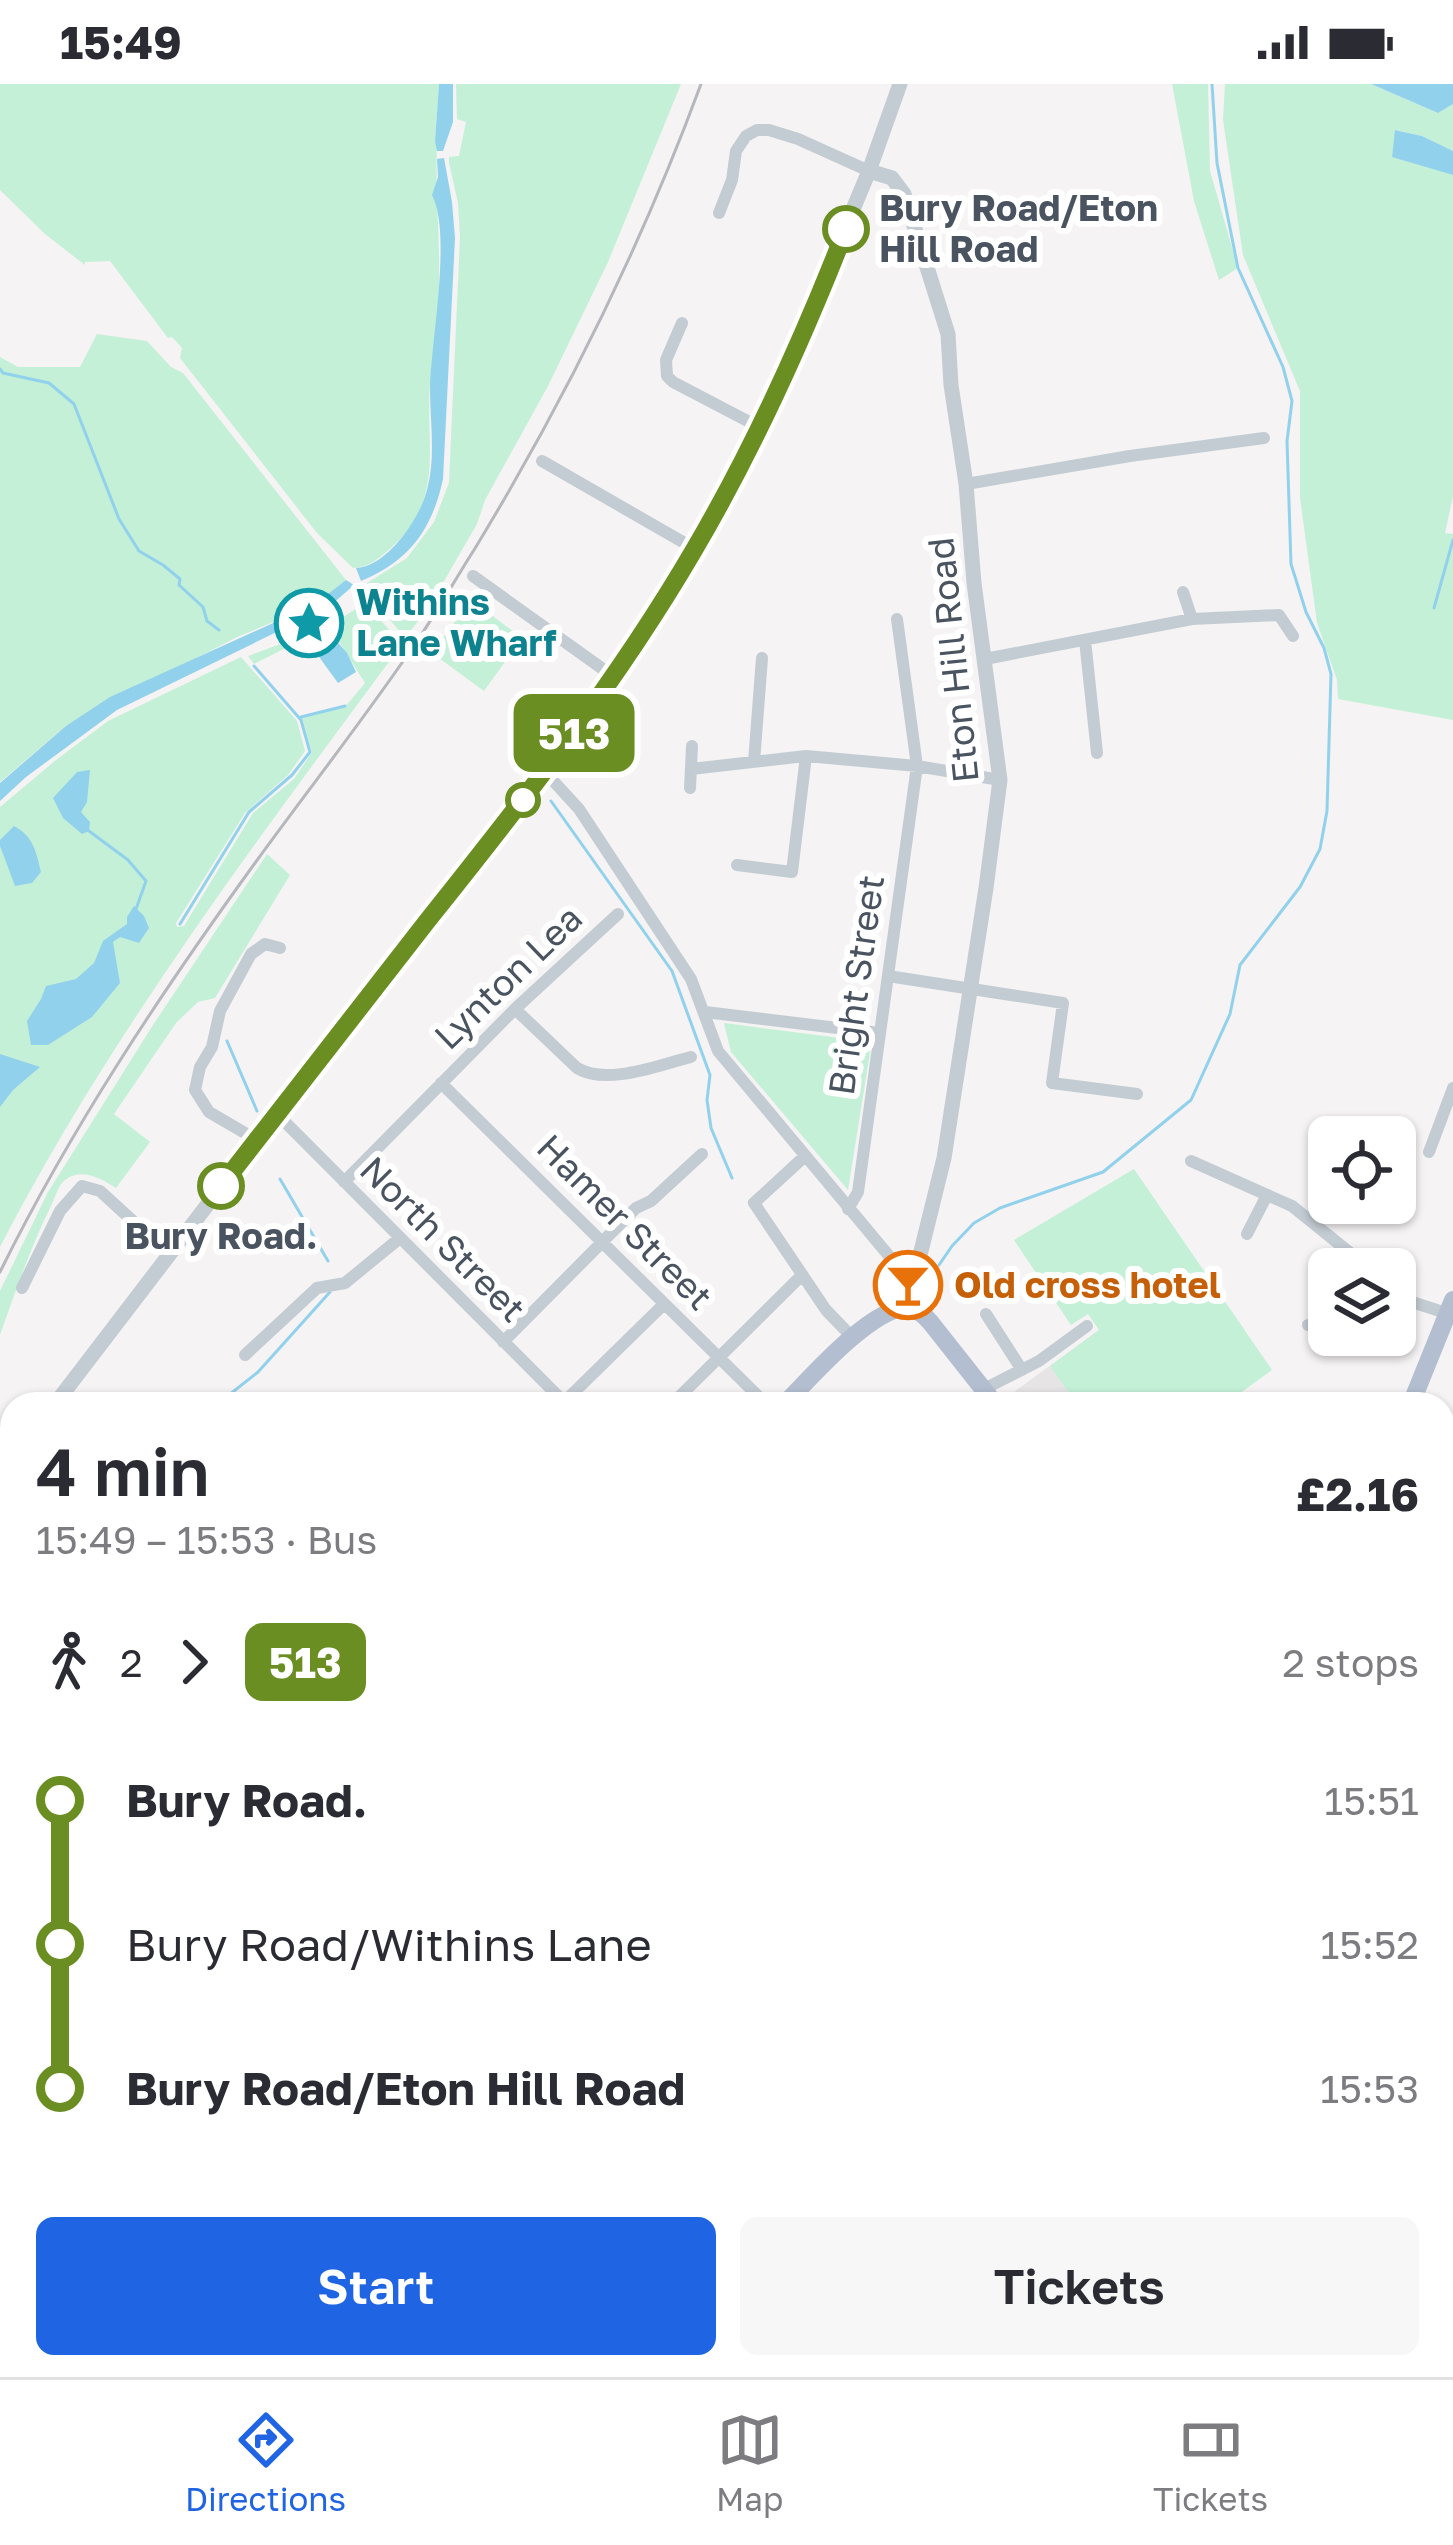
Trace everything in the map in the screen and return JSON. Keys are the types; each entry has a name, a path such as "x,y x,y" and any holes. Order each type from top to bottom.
{"main road":[{"path":"1416,1392 1449,1306"},
{"path":"797,1392 852,1337 885,1314 907,1308 931,1323 987,1392"}],"street":[{"path":"64,1392 614,677 695,549 759,427 805,330 900,84"},
{"path":"719,213 732,180 736,151 746,136 758,130 798,139 869,171"},
{"name":"Eton Hill Road","path":"869,171 898,182 948,334 1000,780 944,1158 907,1308"},
{"path":"682,323 666,360 667,376 759,427"},
{"path":"966,484 1264,438"},
{"path":"542,460 695,549"},
{"path":"473,576 614,677"},
{"path":"1183,592 1192,619"},
{"path":"986,659 1192,619 1279,615 1293,636"},
{"name":"Bright Street","path":"848,1209 858,1192 916,766 897,619"},
{"path":"1085,640 1097,753"},
{"path":"754,762 762,658"},
{"path":"690,788 692,746"},
{"path":"737,865 791,872 806,757"},
{"path":"691,769 806,757 916,766 1000,780"},
{"path":"545,772 579,809 691,979 718,1052 848,1209 905,1275 913,1278"},
{"name":"Lynton Lea","path":"344,1182 515,1009 618,914"},
{"path":"256,1140 208,1112 195,1090 220,1011 251,953 265,944 280,948"},
{"path":"888,976 1064,1003 1052,1083 1137,1094"},
{"path":"515,1009 589,1074 611,1076 691,1057"},
{"path":"705,1012 879,1034"},
{"name":"Hamer Street","path":"441,1083 754,1392"},
{"path":"1429,1152 1453,1088"},
{"name":"North Street","path":"278,1115 553,1392"},
{"path":"503,1342 639,1205 650,1201 702,1154"},
{"path":"804,1157 754,1203 801,1276 852,1337"},
{"path":"1190,1161 1292,1206 1344,1248"},
{"path":"22,1288 60,1210 82,1186 100,1191 169,1255"},
{"path":"1246,1234 1267,1195"},
{"path":"245,1355 317,1288 345,1283 400,1238"},
{"path":"684,1392 801,1276"},
{"path":"1416,1302 1449,1306"},
{"path":"575,1392 664,1305"},
{"path":"986,1314 1022,1370"},
{"path":"995,1392 1087,1326"}],"shaded area":[{"path":"1099,1330 1140,1392 1014,1392"}],"green space":[{"path":"0,84 439,84 435,140 439,294 430,383 429,474 417,515 385,553 353,568 317,533 180,358 182,348 168,338 110,261 85,265 0,190"},
{"path":"456,84 681,84 608,262 548,386 485,500 477,524 429,607 405,638 367,583 407,558 434,522 449,483 460,237 449,157 459,156 466,122 457,119"},
{"path":"1172,84 1208,84 1210,171 1238,268 1219,280 1194,201"},
{"path":"1225,84 1371,84 1438,113 1453,104 1453,151 1396,130 1392,156 1453,175 1453,496 1445,533 1453,534 1453,720 1338,699 1337,680 1317,623 1300,498 1300,391 1243,255 1223,120"},
{"path":"97,334 147,341 183,373 346,580 316,604 235,638 66,726 0,782 0,357 18,367 80,367"},
{"path":"471,600 522,638 484,691 432,653"},
{"path":"365,603 402,644 138,1013 43,1167 0,1247 0,807 108,721 241,657 297,721 305,751 288,775 245,813 176,923 184,926 253,813 294,779 312,752 302,718 345,707 365,683 329,626"},
{"path":"329,626 254,664 248,656"},
{"path":"267,854 290,875 215,998 198,1002 176,1023 114,1114 150,1142 116,1188 83,1174 61,1185 0,1335 0,1291 48,1192"},
{"path":"724,1023 863,1041 871,1046 848,1190 731,1052"},
{"path":"1134,1169 1272,1370 1242,1392 1068,1392 1050,1366 1099,1330 1088,1314 1071,1325 1014,1240"}],"water":[{"path":"439,84 453,84 453,122 443,151 437,151 435,141"},
{"path":"1371,84 1453,84 1453,104 1438,113"},
{"path":"1395,130 1453,151 1453,175 1392,157"},
{"path":"444,158 455,238 443,479 432,514 416,542 393,564 361,581 356,568 379,559 400,539 417,514 430,478 430,388 440,261 438,212 432,195 437,159"},
{"path":"346,580 354,585 330,606 117,710 0,801 0,783 66,726 110,697 315,604"},
{"path":"335,639 356,672 338,683 314,650"},
{"path":"90,770 87,802 81,812 90,822 89,831 82,834 63,818 53,798 77,772"},
{"path":"14,826 30,839 41,872 32,883 15,886 0,846"},
{"path":"134,906 149,928 139,943 120,937 113,942 120,983 92,1017 48,1045 31,1045 27,1021 46,986 76,979 94,963 103,941 127,924"},
{"path":"0,1054 40,1067 0,1107"}],"waterway":[{"path":"939,1265 974,1223 1000,1208 1103,1172 1191,1100 1230,1014 1240,965 1300,887 1320,849 1327,811 1331,674 1291,564 1287,441 1292,401 1283,367 1238,268 1217,163 1212,84"},
{"path":"0,369 49,383 74,404 119,519 139,551 180,579 179,585 219,630"},
{"path":"1434,608 1453,540"},
{"path":"180,924 249,812 292,775 310,752 301,720 254,666"},
{"path":"301,717 345,706"},
{"path":"551,801 672,971 710,1075 711,1128 732,1178"},
{"path":"89,831 128,860 146,881 136,909"},
{"path":"227,1041 257,1111"},
{"path":"280,1179 328,1261"},
{"path":"233,1392 258,1372 330,1292"}],"tram line":[{"path":"0,1272 87,1114 152,1012 401,664 507,494 627,264 701,84"}],"bus line":[{"name":"513","path":"221,1186 614,677 695,549 759,427 846,229"}],"place":[{"name":"Bury Road/Eton Hill Road","path":"846,229"},
{"name":"Withins Lane Wharf","path":"309,623"},
{"name":"Bury Road.","path":"221,1186"},
{"name":"Old cross hotel","path":"908,1285"}]}
